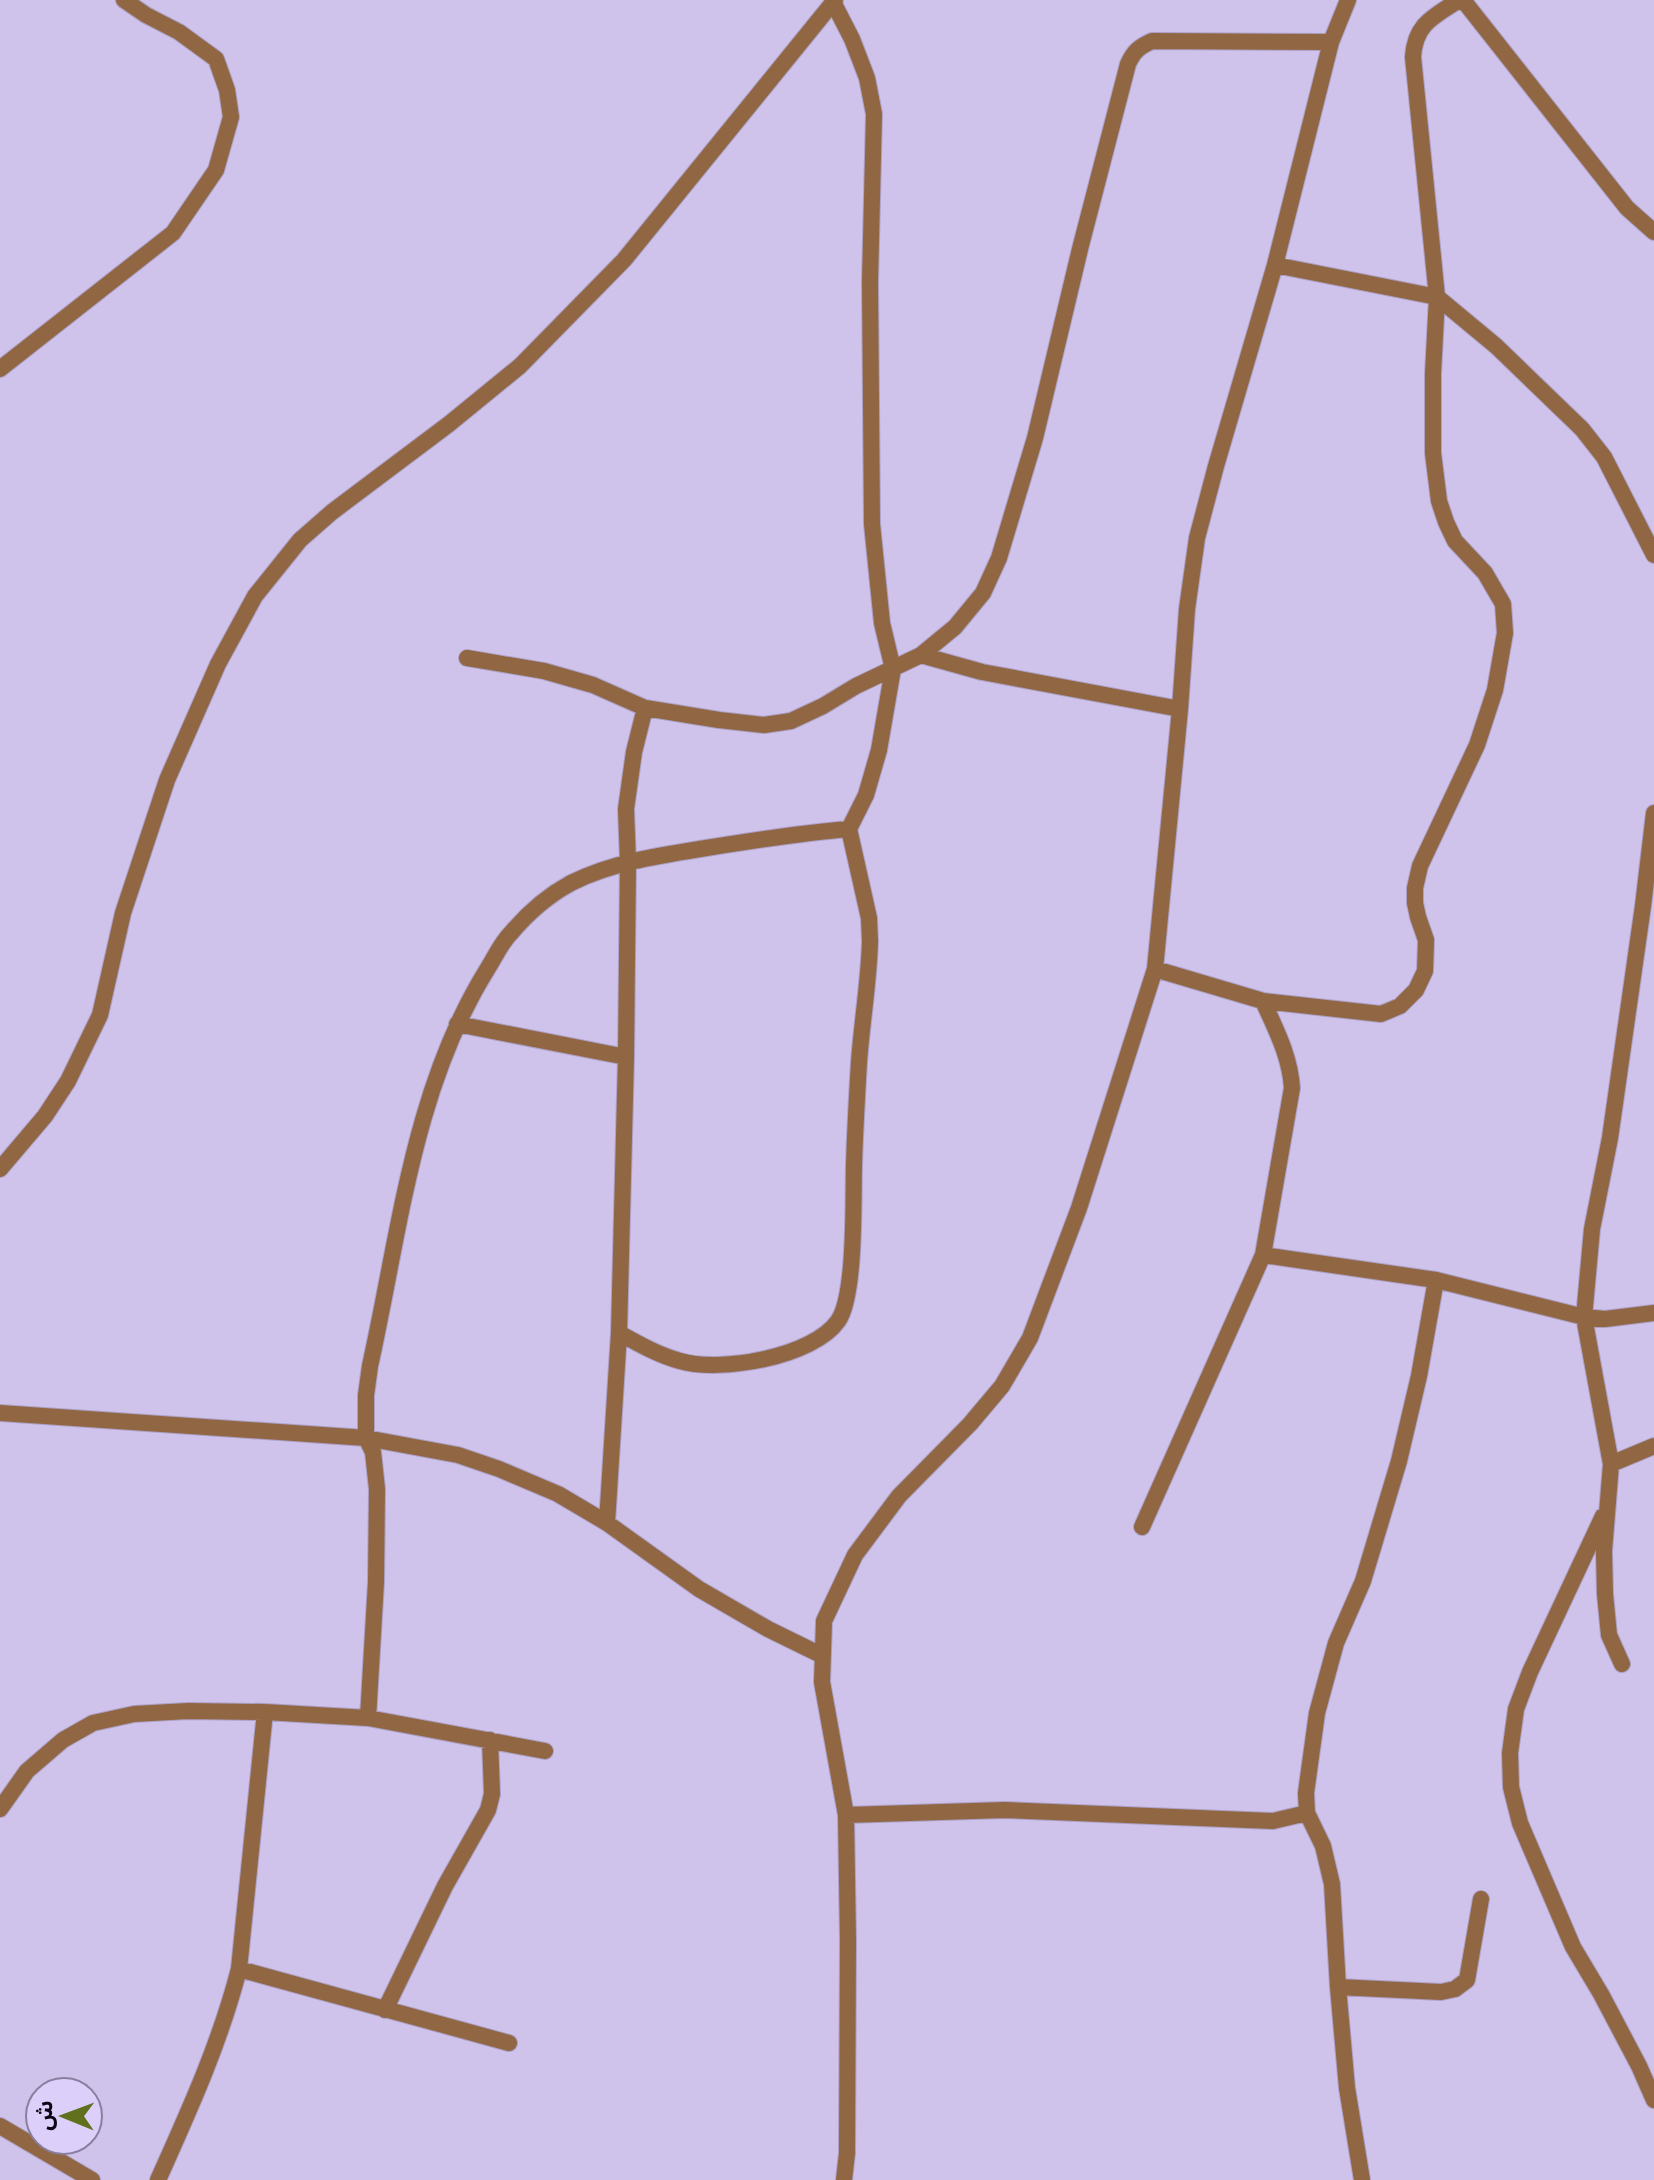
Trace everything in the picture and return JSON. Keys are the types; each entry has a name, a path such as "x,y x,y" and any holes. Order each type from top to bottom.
{"street":[{"path":"0,369 173,233 221,158 231,117 227,90 216,59 179,32 124,0"},
{"path":"844,2180 847,2153 846,1815 822,1682 824,1621 855,1555 899,1496 970,1424 1002,1386 1030,1338 1079,1208 1155,969 1187,609 1197,538 1275,265 1331,42 1348,0"},
{"path":"1155,969 1263,1001 1381,1014 1400,1006 1416,990 1425,971 1426,940 1415,903 1420,866 1477,745 1495,690 1505,633 1503,604 1485,573 1455,541 1439,501 1433,453 1437,297 1413,57 1419,31 1427,21 1461,0 1627,208 1654,232"},
{"path":"0,1168 45,1116 68,1081 100,1015 123,913 167,780 218,664 255,596 300,540 353,495 508,376 624,260 834,1 867,78 874,114 870,282 872,524 882,623 893,669 879,750 866,795 849,829 869,918 870,941 857,1094 847,1295 839,1320 818,1338 791,1352 751,1361 717,1365 683,1362 654,1352 619,1333"},
{"path":"467,658 593,685 645,708 764,725 791,721 921,655 955,627 983,593 999,558 1035,438 1080,249 1134,51 1152,41 1331,42"},
{"path":"1275,265 1437,297 1496,346 1582,429 1604,457 1654,555"},
{"path":"921,655 982,672 1180,709"},
{"path":"607,1523 619,1333 626,1057 626,809 634,752 645,708"},
{"path":"1622,1664 1609,1635 1604,1551 1611,1464 1584,1317 1592,1229 1648,907 1654,813"},
{"path":"368,1718 376,1582 377,1489 373,1452 366,1438 370,1366 417,1136 436,1077 476,987 509,934 548,898 572,883 628,862 798,834 849,829"},
{"path":"1142,1527 1263,1255 1292,1088 1284,1048 1263,1001"},
{"path":"457,1024 626,1057"},
{"path":"1263,1255 1436,1280 1584,1317 1605,1319 1654,1313"},
{"path":"1362,2180 1347,2088 1332,1884 1323,1846 1307,1813 1306,1793 1317,1713 1336,1643 1363,1581 1399,1461 1419,1376 1436,1280"},
{"path":"0,1413 366,1438 458,1455 558,1494 607,1523 699,1589 821,1655"},
{"path":"1611,1464 1654,1446"},
{"path":"1607,1507 1555,1616 1516,1709 1510,1753 1511,1787 1520,1823 1573,1947 1654,2100"},
{"path":"158,2180 205,2074 229,2010 239,1969 265,1712"},
{"path":"0,1809 27,1771 63,1740 93,1723 134,1714 265,1712 368,1718 545,1751"},
{"path":"385,2010 445,1886 488,1810 492,1794 490,1740"},
{"path":"846,1815 1005,1810 1273,1821 1307,1813"},
{"path":"1338,1987 1441,1992 1455,1989 1467,1980 1481,1899"},
{"path":"239,1969 509,2043"},
{"path":"0,2126 92,2180"}]}
